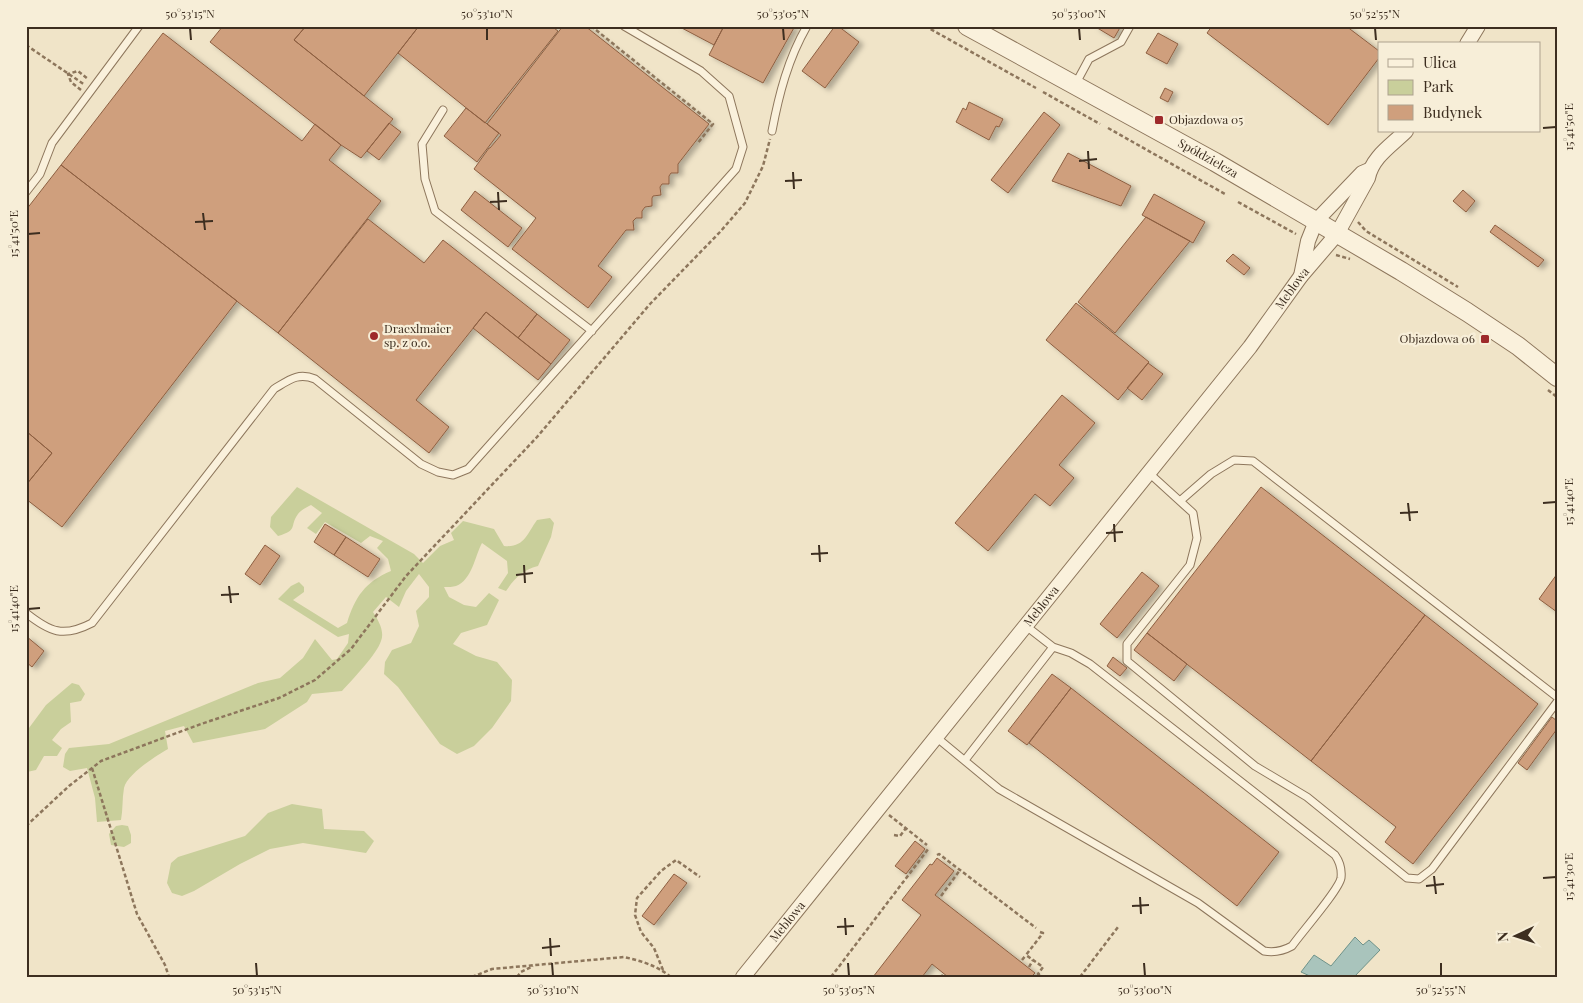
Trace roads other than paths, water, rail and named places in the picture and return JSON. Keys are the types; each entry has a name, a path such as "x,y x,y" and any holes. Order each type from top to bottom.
{"street":[{"name":"Spółdzielcza","path":"967,26 1215,162 1467,312 1518,346 1550,381"},
{"path":"1468,42 1478,26"},
{"path":"1337,234 1368,178 1370,169 1385,149 1405,132"},
{"path":"1301,276 1308,241 1316,221 1362,173 1370,169"},
{"name":"Meblowa","path":"742,977 1250,347 1301,276 1337,234"}],"lane":[{"path":"26,192 40,174 52,143 139,26"},
{"path":"26,613 43,626 64,633 92,624 274,389 289,380 304,375 314,379 421,464 438,472 453,475 468,469 736,169 743,147 729,96 701,71 624,26"},
{"path":"772,131 780,91 796,46 807,26"},
{"path":"1075,85 1089,59 1121,42 1130,26"},
{"path":"443,110 422,144 425,179 435,211 592,331"},
{"path":"1180,501 1211,474 1234,460 1253,460 1557,697"},
{"path":"1149,473 1193,513 1197,538 1190,564 1127,644 1127,660 1255,766 1307,797 1407,878 1419,879 1432,869 1557,702"},
{"path":"936,737 998,789 1198,902 1264,951 1277,952 1292,946 1339,885 1340,862 1090,664 1053,647 1026,626"},
{"path":"965,760 1053,647"}],"water":[{"path":"1355,937 1363,945 1369,940 1380,950 1354,977 1312,977 1301,972 1314,955 1331,966"}],"place":[{"name":"Objazdowa 05","path":"1159,120"},
{"name":"Draexlmaier sp. z o.o.","path":"374,336"},
{"name":"Objazdowa 06","path":"1485,339"}]}
